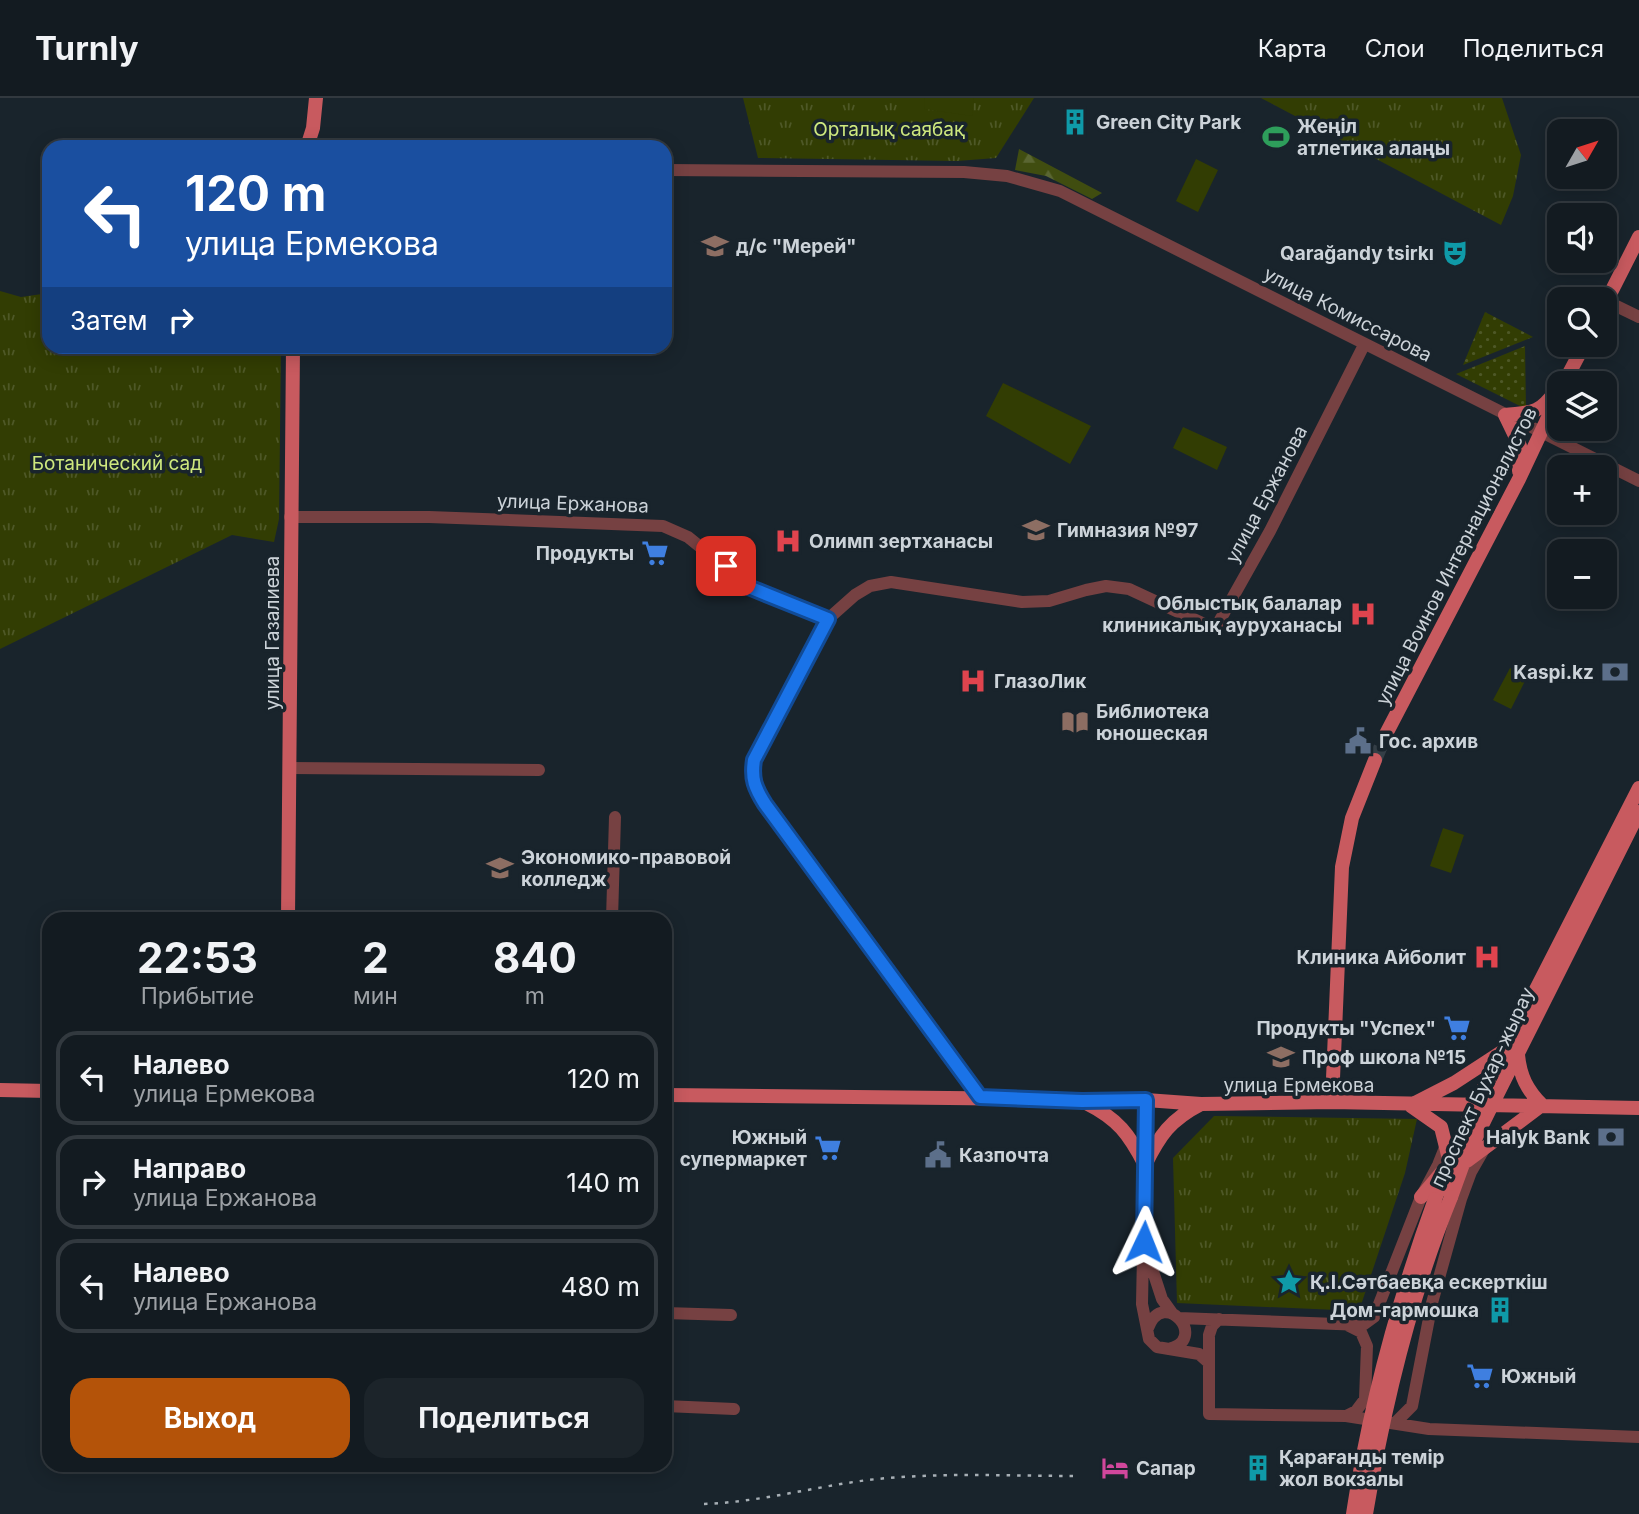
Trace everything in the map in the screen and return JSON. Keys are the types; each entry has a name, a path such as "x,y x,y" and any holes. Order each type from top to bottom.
{"main road":[{"path":"309,140 316,98"},
{"path":"313,128 318,140"},
{"path":"1614,287 1639,237"},
{"name":"улица Газалиева","path":"288,912 293,354"},
{"path":"1519,479 1520,446 1505,415 1525,414 1540,409 1547,402"},
{"name":"улица Воинов Интернационалистов","path":"1385,734 1519,479 1547,418"},
{"path":"1332,1102 1343,857 1352,818 1375,760"},
{"name":"проспект Бухар-жырау","path":"1353,1514 1372,1410 1428,1198 1457,1163 1492,1105 1512,1051 1621,837 1639,788"},
{"name":"проспект Бухар-жырау","path":"1621,837 1639,812"},
{"path":"1512,1051 1531,1095 1542,1105 1484,1149 1457,1163 1446,1145 1441,1127 1410,1105 1512,1051"},
{"name":"проспект Бухар-жырау","path":"1366,1514 1380,1437 1405,1333 1436,1236 1456,1198 1457,1163 1474,1105 1512,1051"},
{"path":"0,1090 42,1091"},
{"name":"улица Ермекова","path":"672,1095 980,1097 1082,1101 1146,1100 1201,1104 1332,1102 1639,1108"},
{"path":"1082,1101 1105,1112 1131,1137 1145,1165"},
{"path":"1145,1165 1157,1141 1181,1114 1201,1104"}],"street":[{"name":"улица Комиссарова","path":"672,170 964,172 1007,176 1040,184 1095,208 1639,481"},
{"path":"1617,308 1639,317"},
{"name":"улица Ержанова","path":"980,1097 755,787 751,775 754,760 828,619 855,595 870,586 891,582 1022,602 1049,601 1106,586 1129,589 1215,629 1270,531 1364,345"},
{"name":"улица Ержанова","path":"290,517 429,517 663,526 688,537 751,588 828,619"},
{"path":"290,768 539,770"},
{"path":"612,912 615,817"},
{"path":"1146,1100 1142,1304 1153,1343 1157,1347 1199,1354 1208,1362"},
{"path":"1148,1328 1157,1315 1363,1325 1374,1317 1428,1198 1446,1145"},
{"path":"1395,1423 1412,1406 1456,1198 1484,1149"},
{"path":"1144,1242 1162,1299 1185,1329 1182,1340 1174,1348 1168,1349"},
{"path":"672,1313 731,1315"},
{"path":"1219,1319 1212,1326 1209,1335 1209,1413 1346,1416 1429,1429 1639,1437"},
{"path":"1348,1325 1361,1332 1367,1346 1365,1399 1368,1407 1382,1420"},
{"path":"1346,1416 1356,1411 1365,1399"},
{"path":"672,1406 734,1409"},
{"path":"1412,1406 1429,1429"}],"green space":[{"name":"Орталық саябақ","path":"743,98 1034,98 996,158 957,161 758,158"},
{"path":"925,98 974,98 972,116 924,109"},
{"path":"1261,98 1502,98 1521,155 1513,196 1501,225"},
{"path":"1019,149 1102,193 1092,199 1046,176 1015,170"},
{"path":"1196,159 1218,170 1198,212 1176,201"},
{"name":"Ботанический сад","path":"0,291 21,297 42,294 42,354 281,354 279,519 274,542 232,535 0,649"},
{"path":"1485,312 1533,337 1463,365"},
{"path":"1525,346 1526,409 1456,374"},
{"path":"1003,383 1091,426 1070,464 986,416"},
{"path":"1183,427 1227,447 1217,470 1173,448"},
{"path":"1510,668 1527,677 1511,709 1493,700"},
{"path":"1443,828 1464,835 1451,873 1430,866"},
{"path":"1214,1116 1417,1119 1405,1173 1359,1311 1177,1303 1173,1158"}],"tunnel":[{"path":"1375,760 1386,734"}],"railway":[{"path":"704,1504 894,1478 946,1475 1077,1476"}],"place":[{"name":"Green City Park","path":"1075,122"},
{"name":"Жеңіл атлетика алаңы","path":"1276,137"},
{"name":"д/с \"Мерей\"","path":"715,246"},
{"name":"Qarağandy tsirkı","path":"1455,253"},
{"name":"Гимназия №97","path":"1036,530"},
{"name":"Олимп зертханасы","path":"788,541"},
{"name":"Продукты","path":"655,553"},
{"name":"Облыстық балалар клиникалық ауруханасы","path":"1363,614"},
{"name":"Kaspi.kz","path":"1615,672"},
{"name":"ГлазоЛик","path":"973,681"},
{"name":"Библиотека юношеская","path":"1075,722"},
{"name":"Гос. архив","path":"1358,741"},
{"name":"Экономико-правовой колледж","path":"500,868"},
{"name":"Клиника Айболит","path":"1487,957"},
{"name":"Продукты \"Успех\"","path":"1457,1028"},
{"name":"Проф школа №15","path":"1281,1057"},
{"name":"Halyk Bank","path":"1611,1137"},
{"name":"Южный супермаркет","path":"828,1148"},
{"name":"Казпочта","path":"938,1155"},
{"name":"Қ.І.Сәтбаевқа ескерткіш","path":"1289,1282"},
{"name":"Дом-гармошка","path":"1500,1310"},
{"name":"Южный","path":"1480,1376"},
{"name":"Сапар","path":"1115,1468"},
{"name":"Қарағанды темір жол вокзалы","path":"1258,1468"}],"route":[{"path":"726,566 751,588 828,619 754,760 751,775 765,804 980,1097 1082,1101 1146,1100 1144,1242"}]}
